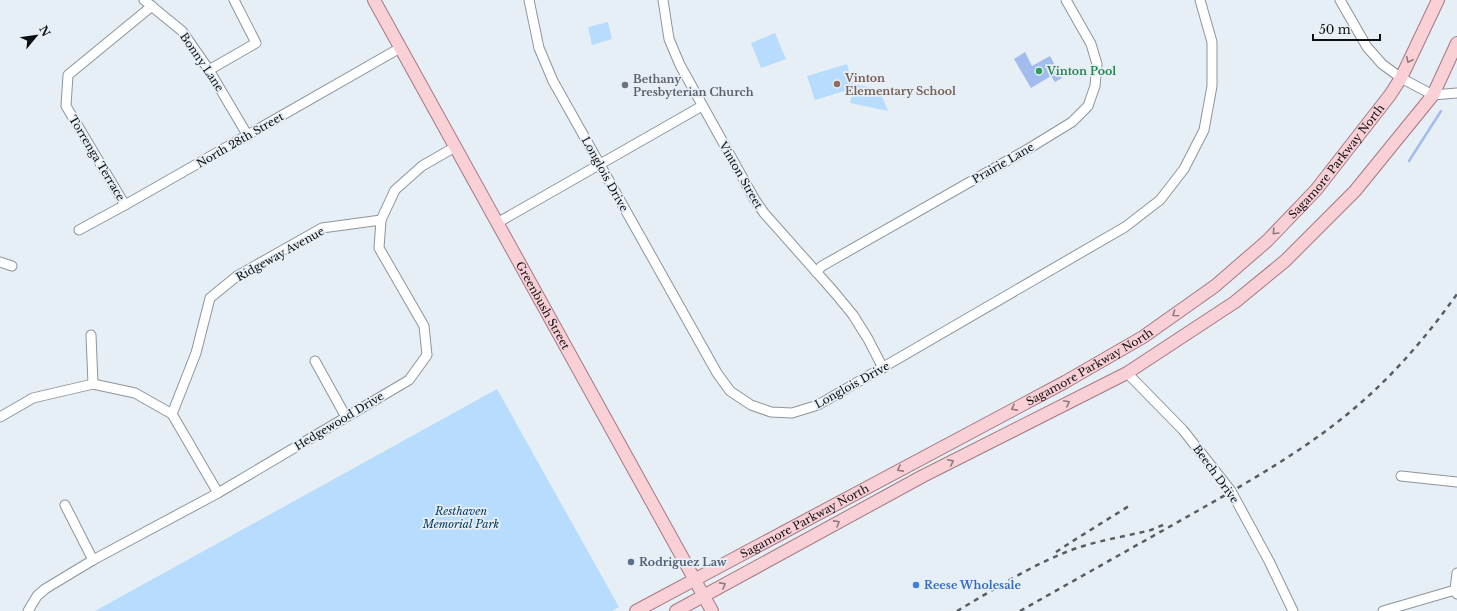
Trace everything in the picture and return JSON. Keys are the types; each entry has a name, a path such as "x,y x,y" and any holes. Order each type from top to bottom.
{"main road":[{"name":"Greenbush Street","path":"374,0 712,611"},
{"name":"Sagamore Parkway North","path":"636,611 1065,382 1143,337 1215,286 1267,241 1316,190 1390,95 1401,78 1438,0"},
{"name":"Sagamore Parkway North","path":"676,611 924,476 1127,373 1235,302 1285,261 1355,191 1433,95 1457,43"}],"street":[{"name":"Bonny Lane","path":"144,0 182,31 209,70 248,136"},
{"path":"209,70 256,43 234,0"},
{"name":"Longlois Drive","path":"529,0 539,48 553,81 717,373 730,390 750,405 771,412 792,413 818,405 882,368 1125,227 1160,200 1184,169 1204,130 1212,86 1212,42 1200,0"},
{"name":"Vinton Street","path":"663,0 669,39 680,65 755,200 764,213 836,293 853,315 868,339 882,368"},
{"name":"Prairie Lane","path":"816,272 822,266 1053,134 1072,122 1088,106 1095,86 1097,64 1091,44 1066,0"},
{"path":"1340,0 1367,47 1382,64 1401,78 1433,95 1457,93"},
{"name":"Torrenga Terrace","path":"125,205 66,106 68,75 152,6"},
{"name":"North 28th Street","path":"79,230 248,136 400,48"},
{"path":"497,223 702,106"},
{"name":"Hedgewood Drive","path":"28,611 37,596 44,589 93,560 218,493 409,380 427,355 424,326 379,248 381,220 395,190 422,166 455,147"},
{"name":"Ridgeway Avenue","path":"172,414 196,353 210,298 237,276 322,228 381,220"},
{"path":"0,262 12,266"},
{"path":"91,335 93,384"},
{"path":"315,361 346,417"},
{"name":"Beech Drive","path":"1127,373 1183,430 1231,491 1269,561 1293,611"},
{"path":"0,417 32,398 93,384 135,393 172,414 218,493"},
{"path":"1401,476 1457,482"},
{"path":"65,506 93,560"},
{"path":"1383,611 1456,592 1457,573"}],"green space":[{"path":"608,22 612,39 592,45 588,27"},
{"path":"775,33 786,59 761,68 751,43"},
{"path":"847,64 853,84 879,89 888,111 850,103 854,88 815,100 807,76"},
{"name":"Resthaven Memorial Park","path":"497,389 619,607 612,611 95,611"}],"shaded area":[{"name":"Vinton Pool","path":"1025,52 1032,66 1050,56 1062,78 1055,82 1051,76 1031,88 1014,59"}],"waterway":[{"path":"1409,161 1441,111"}],"railway":[{"path":"1020,611 1232,491 1278,464 1322,434 1364,400 1390,376 1425,336 1457,294"},
{"path":"1056,552 1129,506"},
{"path":"957,611 1015,577 1061,554 1086,545 1151,530 1163,525"}],"place":[{"name":"Vinton Pool","path":"1039,71"},
{"name":"Vinton Elementary School","path":"837,84"},
{"name":"Bethany Presbyterian Church","path":"625,85"},
{"name":"Rodriguez Law","path":"631,562"},
{"name":"Reese Wholesale","path":"916,585"}]}
